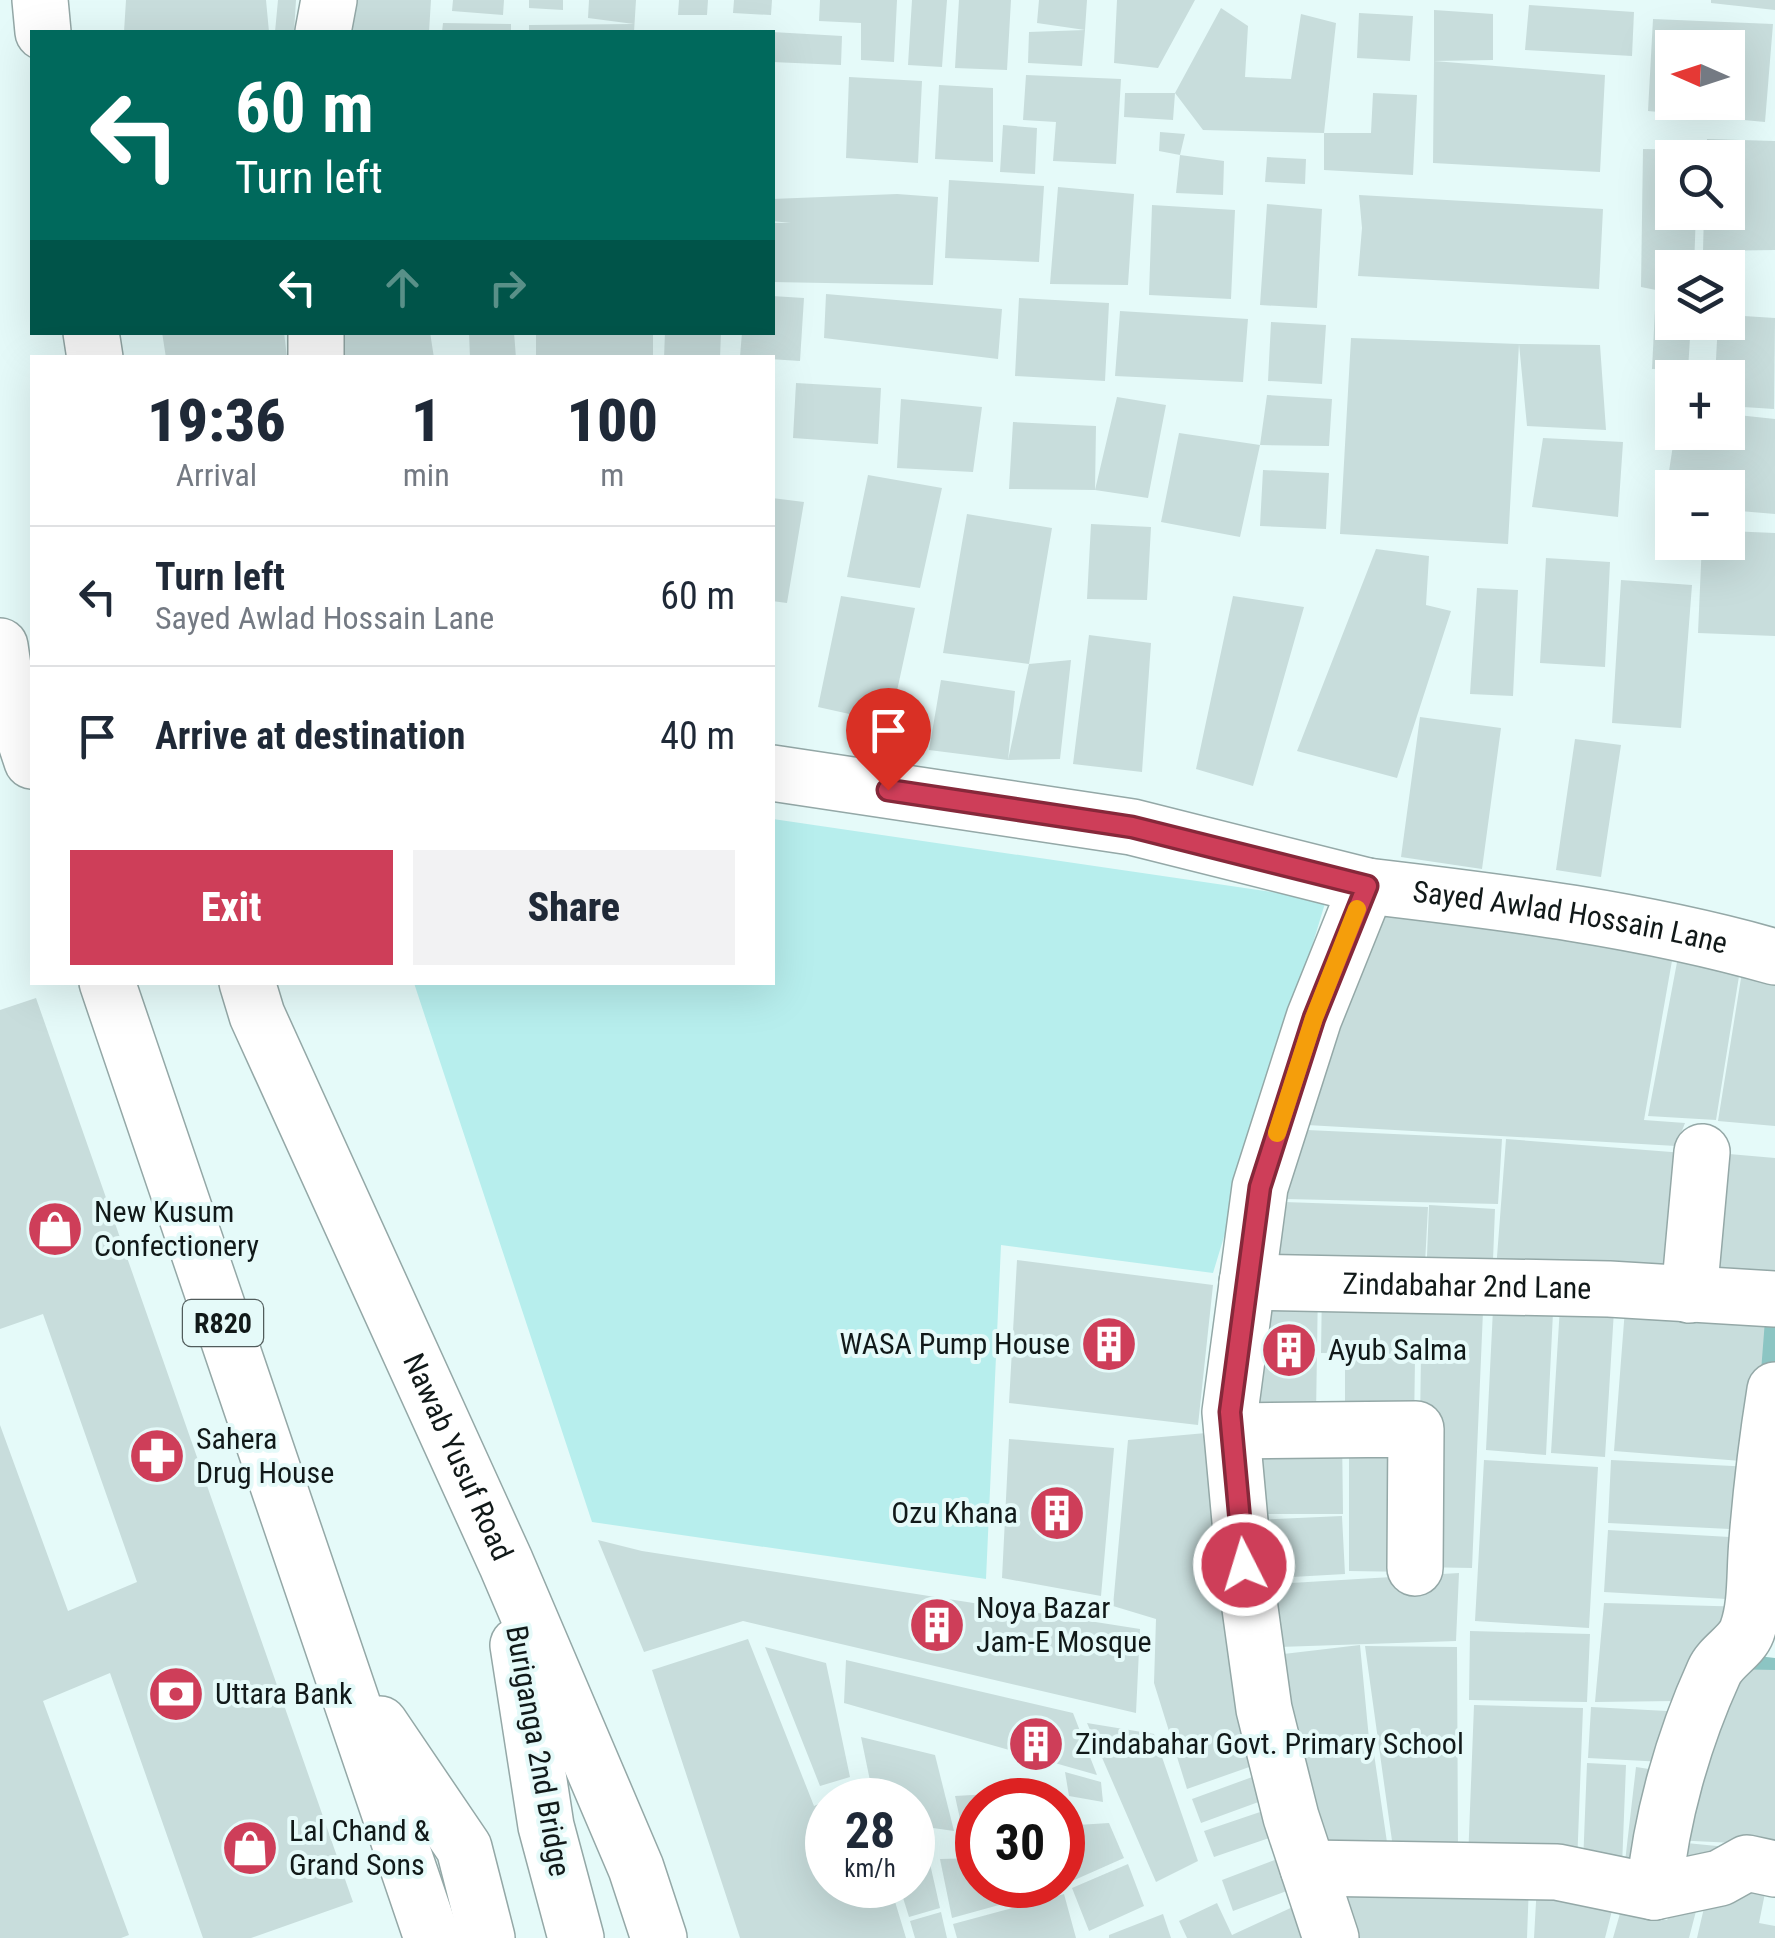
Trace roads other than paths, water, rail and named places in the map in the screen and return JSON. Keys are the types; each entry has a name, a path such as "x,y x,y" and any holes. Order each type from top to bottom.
{"main road":[{"path":"40,0 43,30"},
{"path":"323,30 328,0"},
{"path":"10,671 30,753"},
{"name":"Sayed Awlad Hossain Lane","path":"775,773 1132,827 1367,886 1515,904 1724,942 1775,957"},
{"path":"1330,1938 1264,1709 1244,1565 1230,1412 1260,1187 1314,1018 1367,886"},
{"name":"R820","path":"108,985 432,1938"},
{"name":"Nawab Yusuf Road","path":"248,985 257,1015 506,1563 636,1868 659,1938"},
{"path":"1689,1295 1702,1152"},
{"name":"Zindabahar 2nd Lane","path":"1247,1282 1609,1290 1775,1300"},
{"path":"1654,1892 1658,1846 1694,1715 1718,1665 1750,1661 1746,1636 1755,1605 1762,1486 1775,1390"},
{"path":"1232,1431 1416,1429 1415,1568"},
{"name":"Buriganga 2nd Bridge","path":"506,1563 546,1826 576,1938"},
{"path":"339,1664 464,1848 488,1938"},
{"path":"1308,1868 1557,1872 1654,1892 1720,1878 1746,1863 1775,1869"}],"waterway":[{"path":"1766,1391 1775,1321"},
{"path":"1727,1661 1775,1669"}],"place":[{"name":"New Kusum Confectionery","path":"55,1229"},
{"name":"WASA Pump House","path":"1109,1344"},
{"name":"Ayub Salma","path":"1289,1350"},
{"name":"Sahera Drug House","path":"157,1456"},
{"name":"Ozu Khana","path":"1057,1513"},
{"name":"Noya Bazar Jam-E Mosque","path":"937,1625"},
{"name":"Uttara Bank","path":"176,1694"},
{"name":"Zindabahar Govt. Primary School","path":"1036,1744"},
{"name":"Lal Chand & Grand Sons","path":"250,1848"}]}
